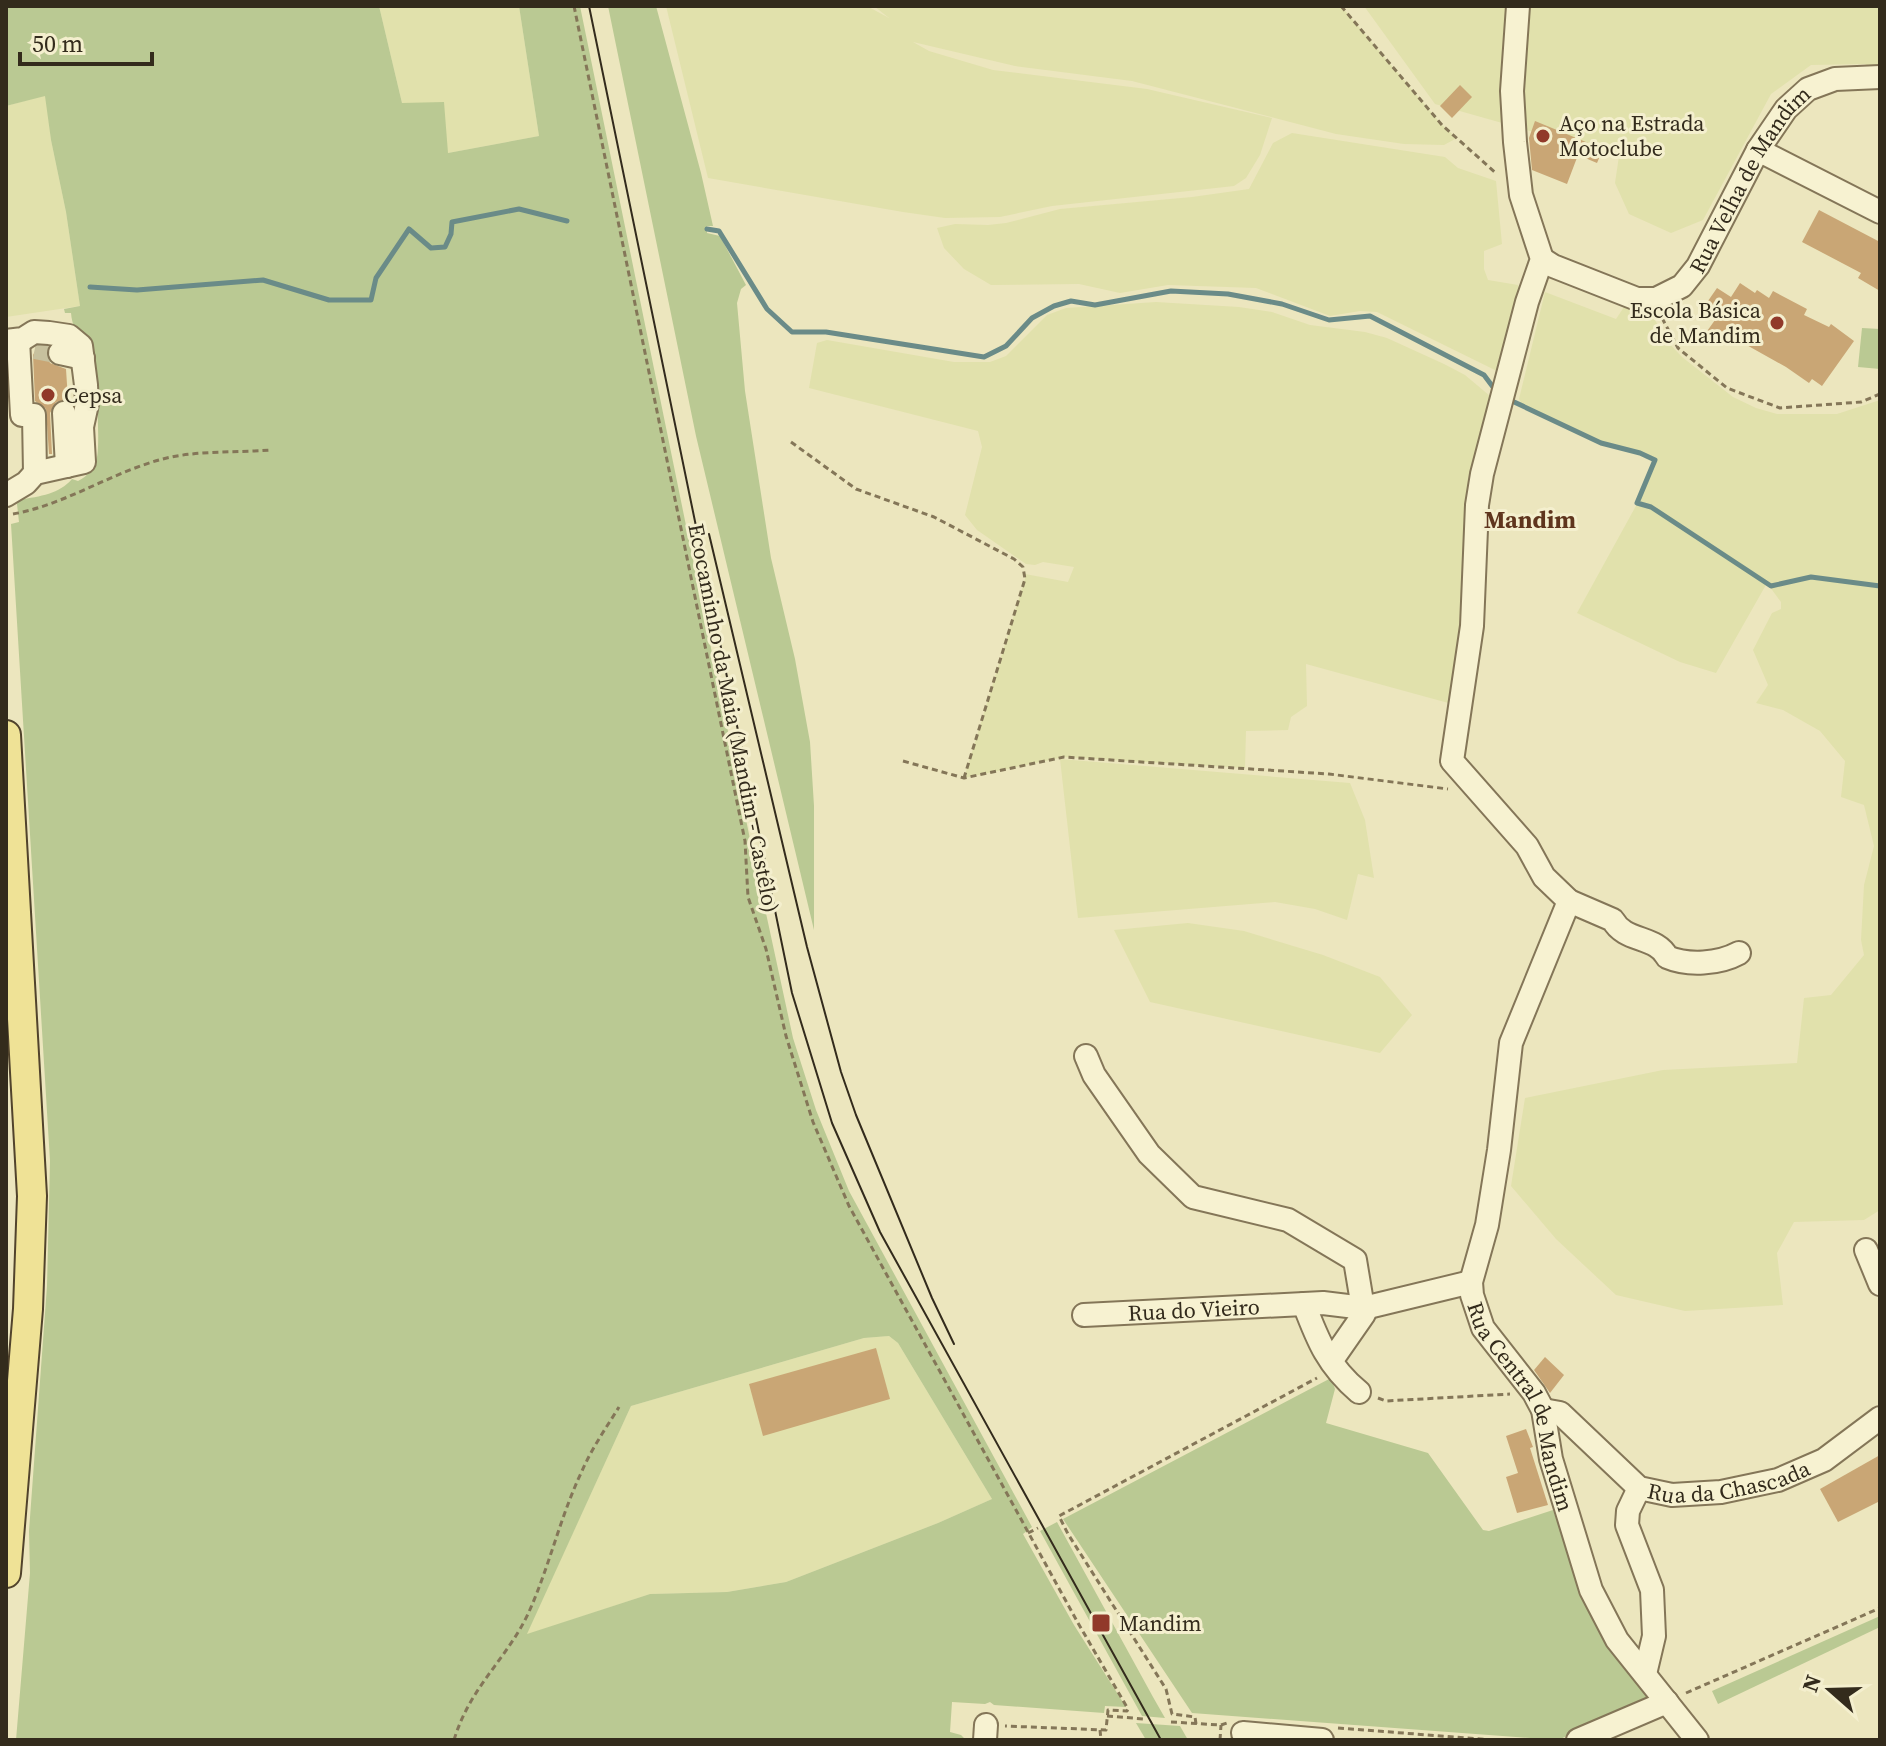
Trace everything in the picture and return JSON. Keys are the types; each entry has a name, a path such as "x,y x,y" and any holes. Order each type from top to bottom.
{"main road":[{"path":"6,735 32,1196 28,1309 6,1573"}],"street":[{"path":"1518,6 1512,91 1521,195 1542,259 1527,302 1482,474 1477,505 1472,626 1452,761 1527,846 1544,877 1569,901 1613,920 1630,936 1652,944 1676,961 1724,961 1739,953"},
{"name":"Rua Velha de Mandim","path":"1656,299 1682,286 1698,266 1758,150 1786,109 1808,89 1835,79 1880,77"},
{"path":"1758,150 1880,212"},
{"path":"1542,259 1637,299 1656,299"},
{"path":"6,495 51,469 84,462 82,427 58,413 22,415 20,342 34,332 69,336 81,346 83,358 86,385 58,413 51,469"},
{"path":"60,353 83,358"},
{"name":"Rua Central de Mandim","path":"1569,901 1511,1043 1499,1150 1487,1225 1471,1282 1472,1295 1483,1328 1538,1401 1551,1459 1591,1590 1617,1640 1645,1674 1673,1699 1697,1740"},
{"path":"1086,1056 1094,1075 1149,1154 1193,1197 1288,1220 1355,1260 1364,1314 1332,1360"},
{"path":"1866,1250 1880,1284"},
{"name":"Rua do Vieiro","path":"1084,1315 1304,1304 1364,1308 1471,1282"},
{"path":"1304,1304 1322,1350 1332,1360 1336,1370 1359,1392"},
{"name":"Rua da Chascada","path":"1538,1401 1560,1413 1639,1488 1672,1495 1721,1492 1778,1480 1824,1460 1880,1418"},
{"path":"1639,1488 1628,1511 1627,1525 1652,1590 1654,1636 1645,1674"},
{"path":"1578,1740 1673,1699"},
{"path":"1238,1726 1324,1733"}],"path":[{"name":"Ecocaminho da Maia (Mandim - Castêlo)","path":"574,6 743,828 748,897 766,949 799,1079 813,1122 849,1206 1027,1532 1128,1709 1108,1710 1107,1716"},
{"path":"1341,6 1442,125 1521,195"},
{"path":"1656,299 1665,328 1678,348 1727,388 1780,408 1861,402 1880,394"},
{"path":"791,442 856,489 934,517 1014,559 1023,567 1025,579 964,778"},
{"path":"6,516 27,512 102,479 162,459 270,450"},
{"path":"903,761 964,778 1064,757 1329,774 1448,789 1470,780"},
{"path":"1196,1724 1195,1717 1172,1714 1166,1689 1057,1517 1287,1396 1322,1376 1332,1360"},
{"path":"1359,1392 1386,1401 1538,1401"},
{"path":"454,1740 461,1718 482,1681 527,1614 582,1470 619,1407"},
{"path":"1027,1532 1038,1528"},
{"path":"1673,1699 1880,1608"},
{"path":"990,1730 1106,1730 1107,1716 1144,1719"},
{"path":"1171,1722 1238,1726"},
{"path":"1220,1740 1221,1725"},
{"path":"1100,1730 1101,1740"},
{"path":"1324,1733 1493,1740"}],"green space":[{"path":"6,6 379,6 402,103 444,102 448,153 539,136 519,6 580,6 751,844 793,1038 816,1110 849,1191 1032,1527 1023,1534 1074,1625 1126,1707 1105,1706 1104,1713 994,1705 990,1702 952,1702 950,1732 966,1740 16,1740 30,1573 29,1531 47,1286 50,1161 11,524 19,522 19,500 49,494 72,479 78,481 88,474 96,461 98,439 93,363 74,328 71,313 65,313 64,309 80,306 45,96 6,106","holes":["889,1336 898,1343 992,1499 786,1582 727,1592 650,1594 527,1634 631,1406 864,1338"]},
{"path":"379,6 519,6 539,136 448,153 402,103"},
{"path":"608,6 656,6 713,226 707,226 707,233 720,236 746,285 741,289 737,303 745,391 771,558 795,659 810,742 814,806 814,930 696,436"},
{"path":"666,6 867,6 889,18 874,6 1341,6 1442,125 1457,138 1444,145 1404,144 1336,134 1132,81 1015,66 913,42 929,51 993,70 1147,89 1272,118 1260,155 1246,178 1234,186 1052,206 1000,217 945,218 903,212 708,178"},
{"path":"1364,6 1880,6 1880,75 1865,64 1811,65 1771,94 1703,220 1671,233 1629,214 1615,183 1619,156 1435,104"},
{"path":"46,95 80,306 6,317 6,106"},
{"path":"1292,133 1445,157 1458,168 1496,181 1502,244 1484,251 1484,269 1488,280 1518,285 1521,293 1501,373 1377,312 1360,311 1330,316 1256,288 1168,285 1120,293 1079,284 991,285 964,269 944,248 937,228 955,224 1006,223 1060,209 1249,189 1273,143"},
{"path":"1545,292 1616,319 1626,304 1655,320 1666,340 1682,357 1733,397 1756,408 1777,414 1837,414 1880,400 1880,1210 1864,1220 1794,1222 1777,1253 1783,1305 1685,1311 1616,1295 1556,1239 1511,1186 1525,1098 1663,1070 1797,1063 1804,998 1831,995 1864,955 1861,940 1864,885 1874,846 1864,805 1841,797 1845,761 1820,731 1783,710 1756,703 1768,685 1753,650 1772,613 1781,609 1781,602 1767,583 1716,673 1680,662 1577,613 1637,504 1655,460 1601,443 1523,406 1519,399"},
{"path":"1156,302 1272,312 1310,325 1387,338 1465,375 1490,396 1474,469 1466,624 1452,704 1306,664 1307,706 1291,717 1288,730 1246,731 1245,768 1064,757 964,778 1025,574 1068,582 1074,567 1043,562 1026,564 977,530 965,515 982,447 978,431 809,388 817,343 827,340 954,362 990,362 1006,356 1047,315 1066,308"},
{"path":"1862,328 1880,329 1880,369 1858,367"},
{"path":"1060,759 1350,783 1365,820 1374,878 1358,874 1347,920 1315,909 1275,902 1078,918"},
{"path":"1188,923 1244,931 1323,955 1380,977 1412,1015 1380,1053 1150,1002 1114,930"},
{"path":"889,1336 898,1343 992,1499 786,1582 727,1592 650,1594 526,1635 631,1406 864,1338"},
{"path":"1331,1378 1335,1389 1326,1423 1428,1453 1483,1530 1489,1531 1553,1510 1579,1584 1653,1698 1558,1740 1192,1713 1063,1519"},
{"path":"1057,1522 1165,1718 1142,1716 1040,1531"},
{"path":"1880,1616 1880,1627 1718,1704 1712,1691"},
{"path":"1136,1723 1180,1726 1188,1740 1146,1740"}],"building":[{"path":"1460,85 1472,97 1452,118 1440,106"},
{"path":"1535,121 1603,149 1597,163 1578,155 1567,184 1532,170 1529,138"},
{"path":"1819,210 1880,242 1880,291 1858,278 1861,273 1802,242"},
{"path":"1740,283 1769,298 1773,291 1807,309 1804,315 1829,327 1831,324 1854,341 1822,386 1812,379 1809,383 1727,334 1720,344 1705,334 1715,320 1701,311 1717,288 1731,297"},
{"path":"38,346 48,347 50,363 66,369 68,400 56,402 50,413 52,454 49,454 46,409 35,401 33,355"},
{"path":"876,1348 890,1399 763,1436 749,1384"},
{"path":"1545,1357 1564,1375 1550,1393 1534,1370"},
{"path":"1526,1429 1548,1505 1517,1513 1506,1477 1518,1473 1506,1436"},
{"path":"1880,1455 1880,1501 1838,1522 1820,1489"}],"waterway":[{"path":"90,287 137,290 263,280 329,300 371,300 376,278 409,229 431,248 445,247 452,222 519,209 567,221"},
{"path":"707,229 719,231 767,309 792,332 826,332 984,357 1006,346 1032,318 1071,301 1095,305 1171,291 1228,294 1282,304 1329,320 1370,316 1484,375 1493,387"},
{"path":"1512,401 1601,443 1655,460 1637,503 1651,507 1771,586 1811,577 1880,586"}],"tunnel":[{"path":"35,348 60,353"}],"tram line":[{"path":"589,6 792,993 832,1123 880,1232 1161,1740"},
{"path":"709,534 807,947 841,1072 932,1298 954,1344"}],"place":[{"name":"Aço na Estrada Motoclube","path":"1543,136"},
{"name":"Escola Básica de Mandim","path":"1777,323"},
{"name":"Cepsa","path":"48,395"},
{"name":"Mandim","path":"1101,1623"}],"district":[{"name":"Mandim","path":"1530,519"}]}
